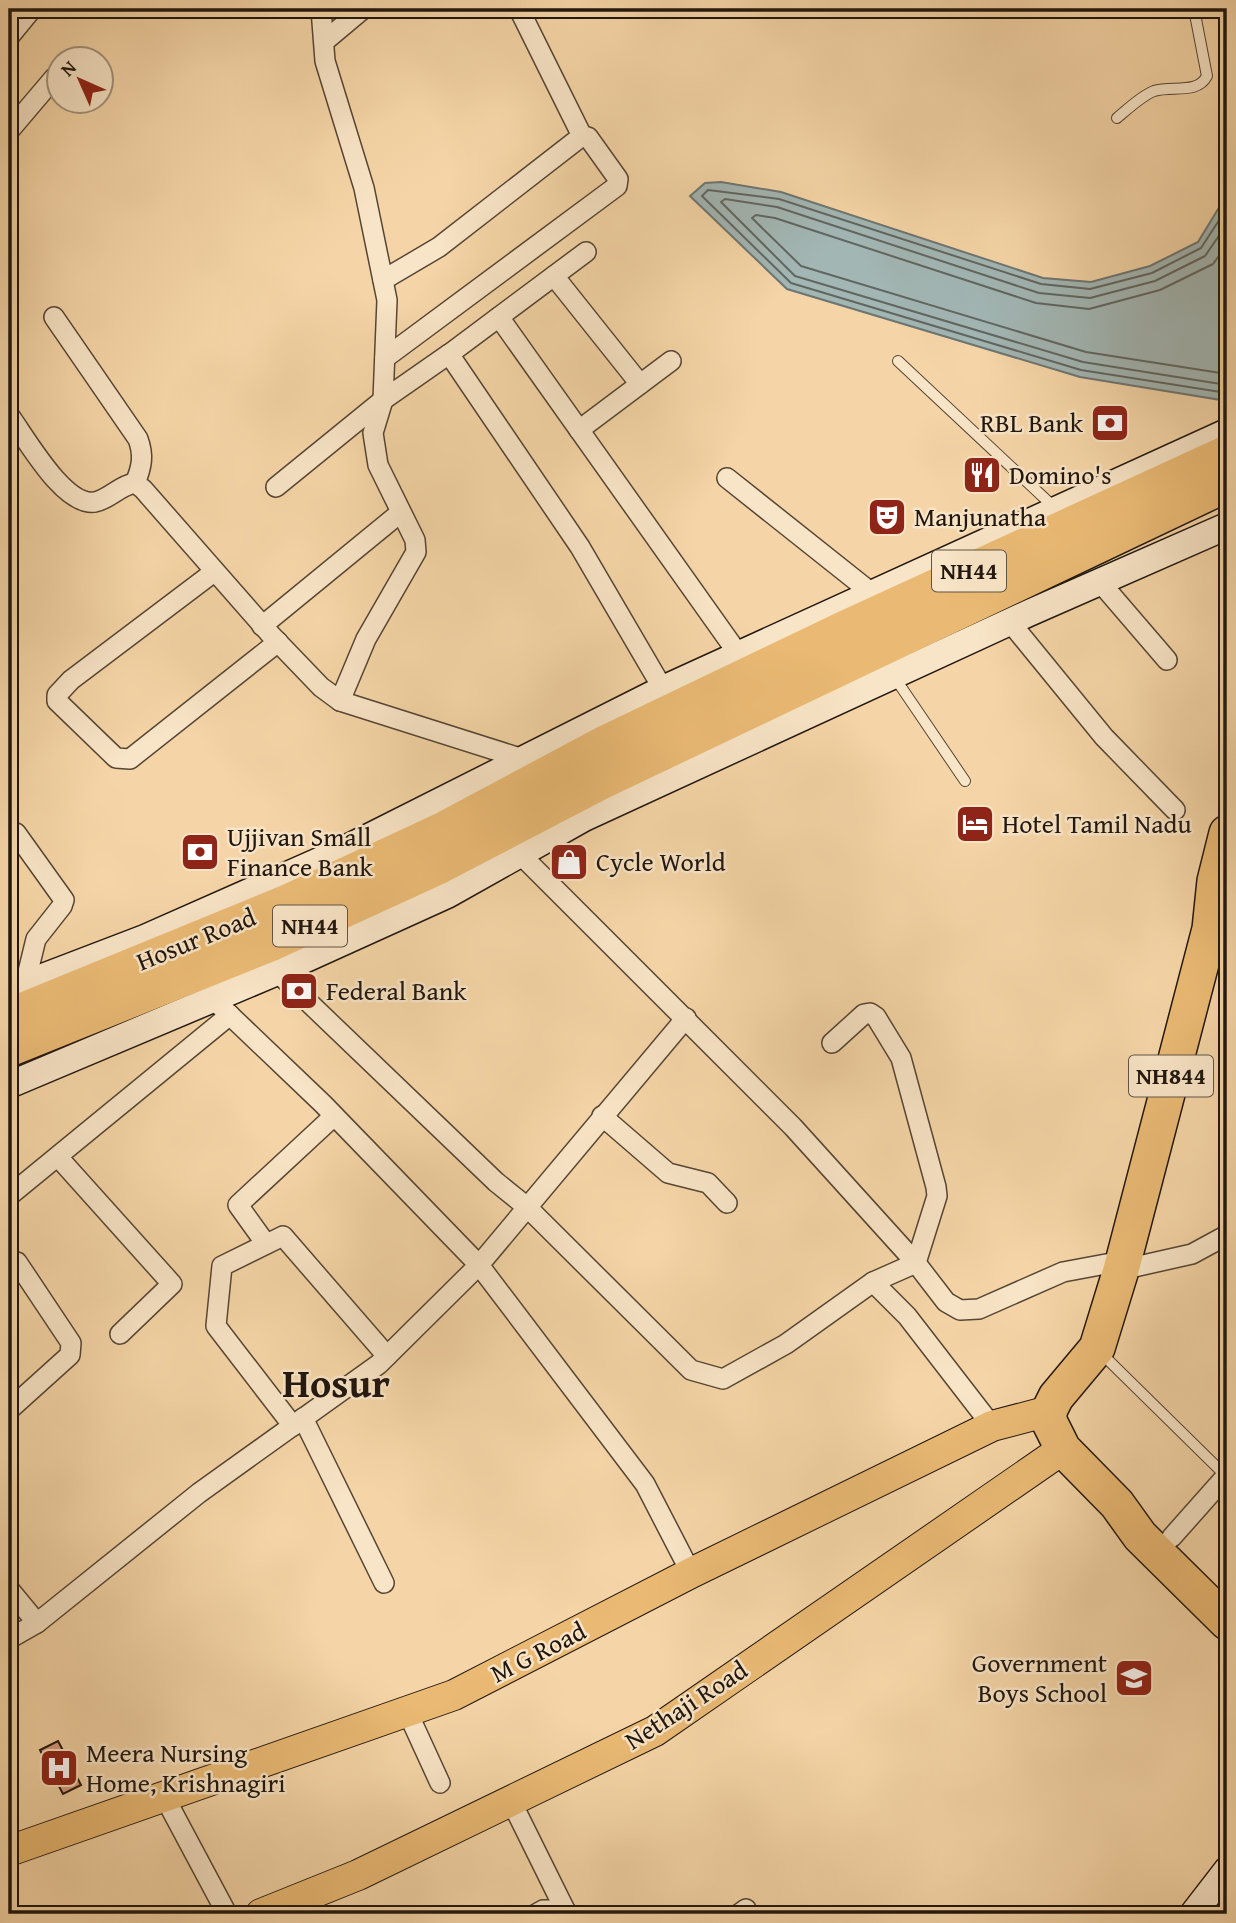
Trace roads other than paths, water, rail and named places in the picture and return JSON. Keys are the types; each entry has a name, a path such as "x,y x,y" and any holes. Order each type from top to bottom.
{"highway":[{"name":"NH44","path":"604,736 1227,453"},
{"name":"NH44","path":"608,788 1227,484"},
{"name":"Hosur Road","path":"9,1016 285,903 446,828 604,736"},
{"name":"Hosur Road","path":"9,1049 270,944 608,788"},
{"name":"NH844","path":"1039,1413 1039,1396 1101,1333 1219,927 1215,881 1227,832"},
{"path":"1039,1413 1049,1421 1053,1455 1103,1517 1156,1536 1227,1622"}],"main road":[{"name":"M G Road","path":"9,1851 454,1695 691,1573 992,1426 1039,1413"},
{"name":"Nethaji Road","path":"261,1914 358,1875 655,1731 1053,1455"}],"street":[{"path":"9,37 32,9"},
{"path":"321,9 326,61 364,188 387,300 383,400 373,433 377,465 415,540 416,552 366,639 340,701"},
{"path":"326,40 363,9"},
{"path":"519,9 582,136"},
{"path":"9,131 46,87"},
{"path":"383,280 439,247 582,136 588,136 618,179 617,186 385,358"},
{"path":"276,487 383,400 586,252"},
{"path":"554,276 640,384"},
{"path":"9,415 62,488 82,502 97,502 135,483 142,468 142,450 138,439 54,317"},
{"path":"499,317 739,655"},
{"path":"448,355 580,547 663,689"},
{"path":"579,430 671,361"},
{"path":"17,987 145,938 335,854 523,759 604,736 663,689 1227,432"},
{"path":"727,478 873,594"},
{"path":"135,483 262,626 321,687 340,701 523,759"},
{"path":"262,626 400,513"},
{"path":"9,1196 58,1157 221,1007 277,972 447,895 520,854 608,788 892,675 1227,526"},
{"path":"214,572 71,680 57,695 57,701 116,758 130,759 278,642"},
{"path":"1100,582 1167,660"},
{"path":"1010,622 1104,737 1175,810"},
{"path":"16,833 64,900 36,939 17,987"},
{"path":"520,854 793,1127 916,1263 946,1302 960,1310 979,1309 1063,1272 1192,1254 1227,1236"},
{"path":"277,972 496,1182 527,1207 691,1370 723,1379 786,1344 873,1282 916,1263 937,1196 901,1058 876,1017 870,1013 864,1014 832,1043"},
{"path":"9,1085 221,1007"},
{"path":"221,1007 334,1116 479,1265 597,1417 645,1484 691,1573"},
{"path":"9,1639 37,1623 199,1493 387,1356 479,1265 685,1018"},
{"path":"266,1244 238,1205 334,1116"},
{"path":"603,1116 668,1173 708,1183 727,1203"},
{"path":"58,1157 172,1284 120,1334"},
{"path":"384,1583 298,1422 216,1326 222,1266 283,1236 387,1356"},
{"path":"9,1410 66,1361 71,1343 17,1262"},
{"path":"873,1282 907,1316 992,1426"},
{"path":"1156,1536 1227,1476"},
{"path":"9,1589 37,1623"},
{"path":"407,1712 440,1783"},
{"path":"164,1796 227,1914"},
{"path":"511,1801 567,1912"},
{"path":"1193,1914 1227,1870"},
{"path":"536,1914 543,1910 567,1912"}],"lane":[{"path":"1116,118 1150,92 1197,87 1203,82 1207,76 1194,9"},
{"path":"898,360 1057,510"},
{"path":"892,675 965,781"},
{"path":"1101,1333 1227,1476"}],"water":[{"path":"1219,9 1227,9 1227,92"},
{"path":"1227,173 1227,401 1080,377 787,289 690,196 705,183 721,182 781,192 1043,278 1091,282 1150,266 1198,242 1223,201"}],"place":[{"name":"RBL Bank","path":"1110,423"},
{"name":"Domino's","path":"982,475"},
{"name":"Manjunatha","path":"887,517"},
{"name":"Hotel Tamil Nadu","path":"975,824"},
{"name":"Ujjivan Small Finance Bank","path":"200,852"},
{"name":"Cycle World","path":"569,862"},
{"name":"Federal Bank","path":"299,991"},
{"name":"Government Boys School","path":"1134,1678"},
{"name":"Meera Nursing Home, Krishnagiri","path":"59,1768"}],"district":[{"name":"Hosur","path":"336,1383"}]}
